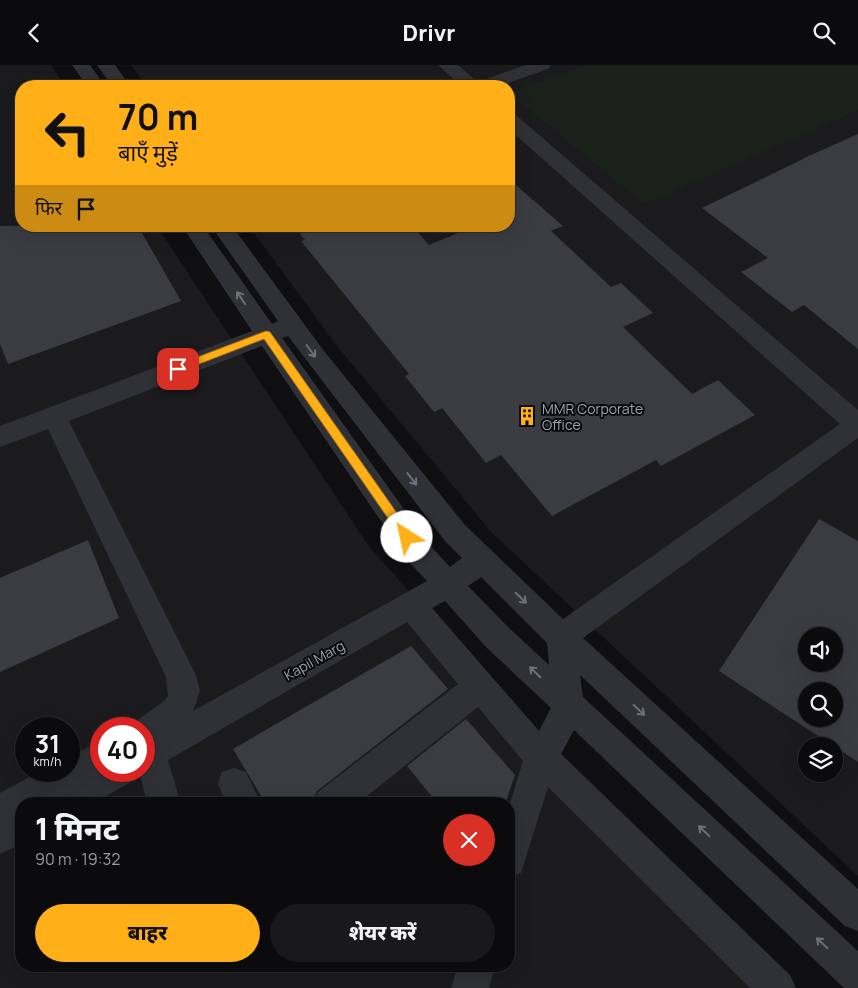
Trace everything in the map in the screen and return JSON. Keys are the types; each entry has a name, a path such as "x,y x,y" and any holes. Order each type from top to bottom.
{"street":[{"path":"81,65 92,80"},
{"path":"106,65 117,80"},
{"path":"447,65 465,80"},
{"path":"500,80 542,65"},
{"path":"515,124 857,424 561,637"},
{"path":"197,232 279,330 455,533 482,561 858,913"},
{"path":"224,232 279,330 418,552 446,585 498,638 858,976"},
{"path":"0,437 279,330"},
{"path":"54,416 181,675 184,692 177,710 162,724 155,734"},
{"name":"Kapil Marg","path":"155,742 411,605 482,561"},
{"path":"411,605 540,757 776,988"},
{"path":"515,841 540,757 557,732 568,703 561,637"},
{"path":"339,797 480,686"},
{"path":"26,797 90,763"},
{"path":"155,776 162,797"},
{"path":"71,797 98,782"},
{"path":"0,811 15,803"},
{"path":"0,837 15,828"},
{"path":"470,988 475,972"}],"shaded area":[{"path":"0,65 51,65 61,80 15,80 15,232 161,232 368,545 460,649 657,855 795,988 0,988"},
{"path":"131,65 858,65 858,876 492,533 336,345 253,232 515,232 515,80 142,80"},
{"path":"586,65 858,65 858,110 644,204 515,98 515,91"}],"building":[{"path":"858,134 858,349 804,305 792,312 741,272 768,258 702,208"},
{"path":"515,184 563,226 551,231 611,287 621,283 653,313 623,327 692,394 718,380 755,415 661,466 656,460 552,516 501,455 486,463 442,408 434,412 405,376 409,374 301,241 305,240 299,232 417,232 429,245 460,232 515,232"},
{"path":"0,226 15,226 15,232 141,232 181,301 8,364 0,344"},
{"path":"819,519 858,541 858,762 843,752 843,737 820,737 805,727 843,727 843,682 798,682 798,723 719,671"},
{"path":"88,540 119,618 0,672 0,578"},
{"path":"411,646 448,689 317,791 314,797 262,797 233,749"},
{"path":"466,719 515,775 507,797 432,797 407,766"}],"place":[{"name":"MMR Corporate Office","path":"527,416"}],"route":[{"path":"178,369 266,335 407,537"}]}
